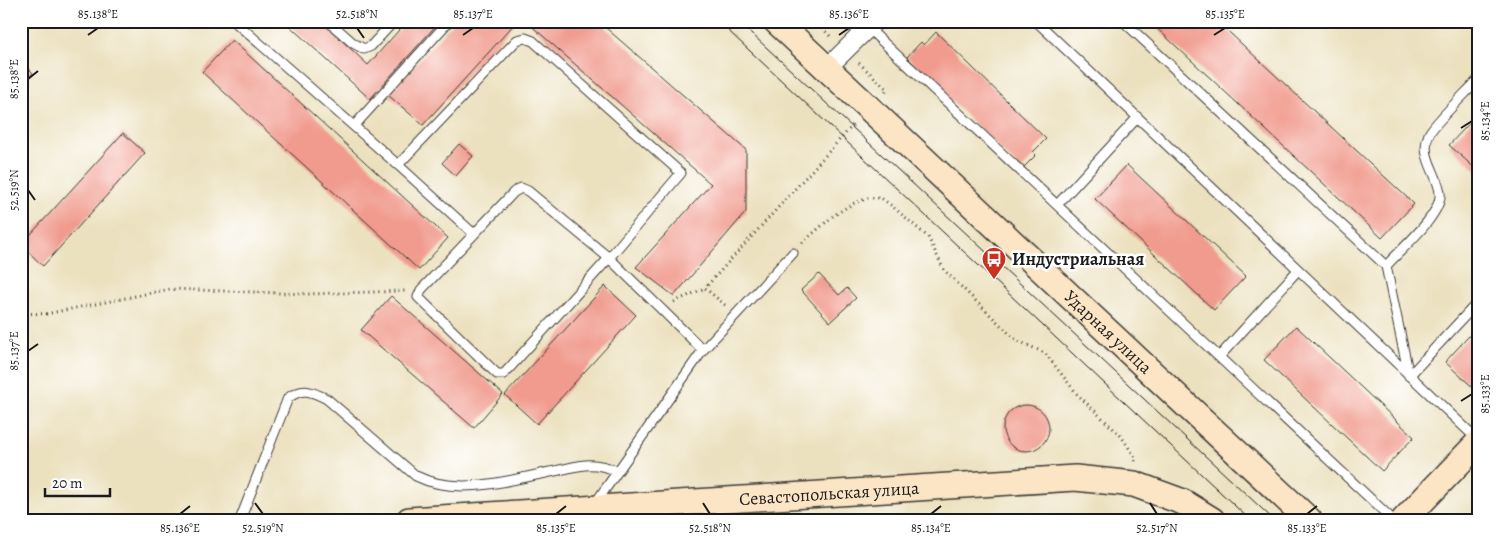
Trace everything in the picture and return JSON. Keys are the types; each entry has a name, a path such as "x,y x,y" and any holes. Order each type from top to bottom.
{"street":[{"name":"Ударная улица","path":"776,21 1309,520"},
{"path":"826,69 871,25"},
{"path":"1404,520 1478,442"},
{"name":"Севастопольская улица","path":"409,520 1075,478 1134,484 1183,502 1212,520"}],"lane":[{"path":"234,21 474,234"},
{"path":"328,21 353,43 364,49 371,46 394,21"},
{"path":"354,126 450,21"},
{"path":"1122,21 1386,266 1409,376"},
{"path":"1041,23 1137,118 1478,442"},
{"path":"871,25 1057,205 1393,520"},
{"path":"398,165 517,40 525,38 533,41 681,173 609,258 504,374 496,374 418,298 421,290 514,192 521,188 528,191 609,258 703,350"},
{"path":"1386,266 1435,213 1441,193 1427,157 1426,144 1429,133 1478,80"},
{"path":"1057,205 1137,118"},
{"path":"592,507 703,350 793,253"},
{"path":"1219,356 1298,270"},
{"path":"1409,376 1478,302"},
{"path":"240,520 288,398 297,391 310,390 327,399 416,476 429,482 447,486 479,484 592,464 617,471"}],"path":[{"path":"661,309 705,288 836,142 887,90 815,21"},
{"path":"793,253 818,228 852,204 868,198 881,198 928,238 944,270 1016,340 1045,353 1077,394 1121,436 1135,457 1134,484"},
{"path":"705,288 736,315"},
{"path":"21,313 46,314 170,289 308,294 421,290"}],"building":[{"path":"284,21 321,21 368,65 407,21 440,21 370,99"},
{"path":"454,21 517,21 423,125 388,95"},
{"path":"526,21 598,21 746,150 746,212 674,296 636,267 711,184"},
{"path":"1149,21 1217,21 1414,204 1382,238"},
{"path":"936,32 1046,139 1033,152 1036,155 1021,170 907,57 921,42 924,45"},
{"path":"232,40 448,238 419,270 202,72"},
{"path":"21,61 33,73 21,84"},
{"path":"1478,114 1478,171 1449,145"},
{"path":"123,133 145,153 43,266 21,245"},
{"path":"459,144 473,156 456,176 442,163"},
{"path":"1127,165 1246,276 1214,310 1095,199"},
{"path":"819,274 839,295 847,288 856,298 830,322 801,290"},
{"path":"605,286 636,315 537,424 505,395"},
{"path":"391,296 503,394 474,428 361,330"},
{"path":"1296,326 1414,437 1382,471 1264,360"},
{"path":"1478,326 1478,392 1445,362"},
{"path":"1022,405 1030,405 1039,409 1045,415 1049,428 1045,441 1039,447 1030,451 1022,451 1013,447 1007,441 1003,432 1003,424 1007,415 1013,409"}],"tram line":[{"path":"718,21 1250,520"},
{"path":"738,21 1274,520"}],"place":[{"name":"Индустриальная","path":"994,280"}]}
